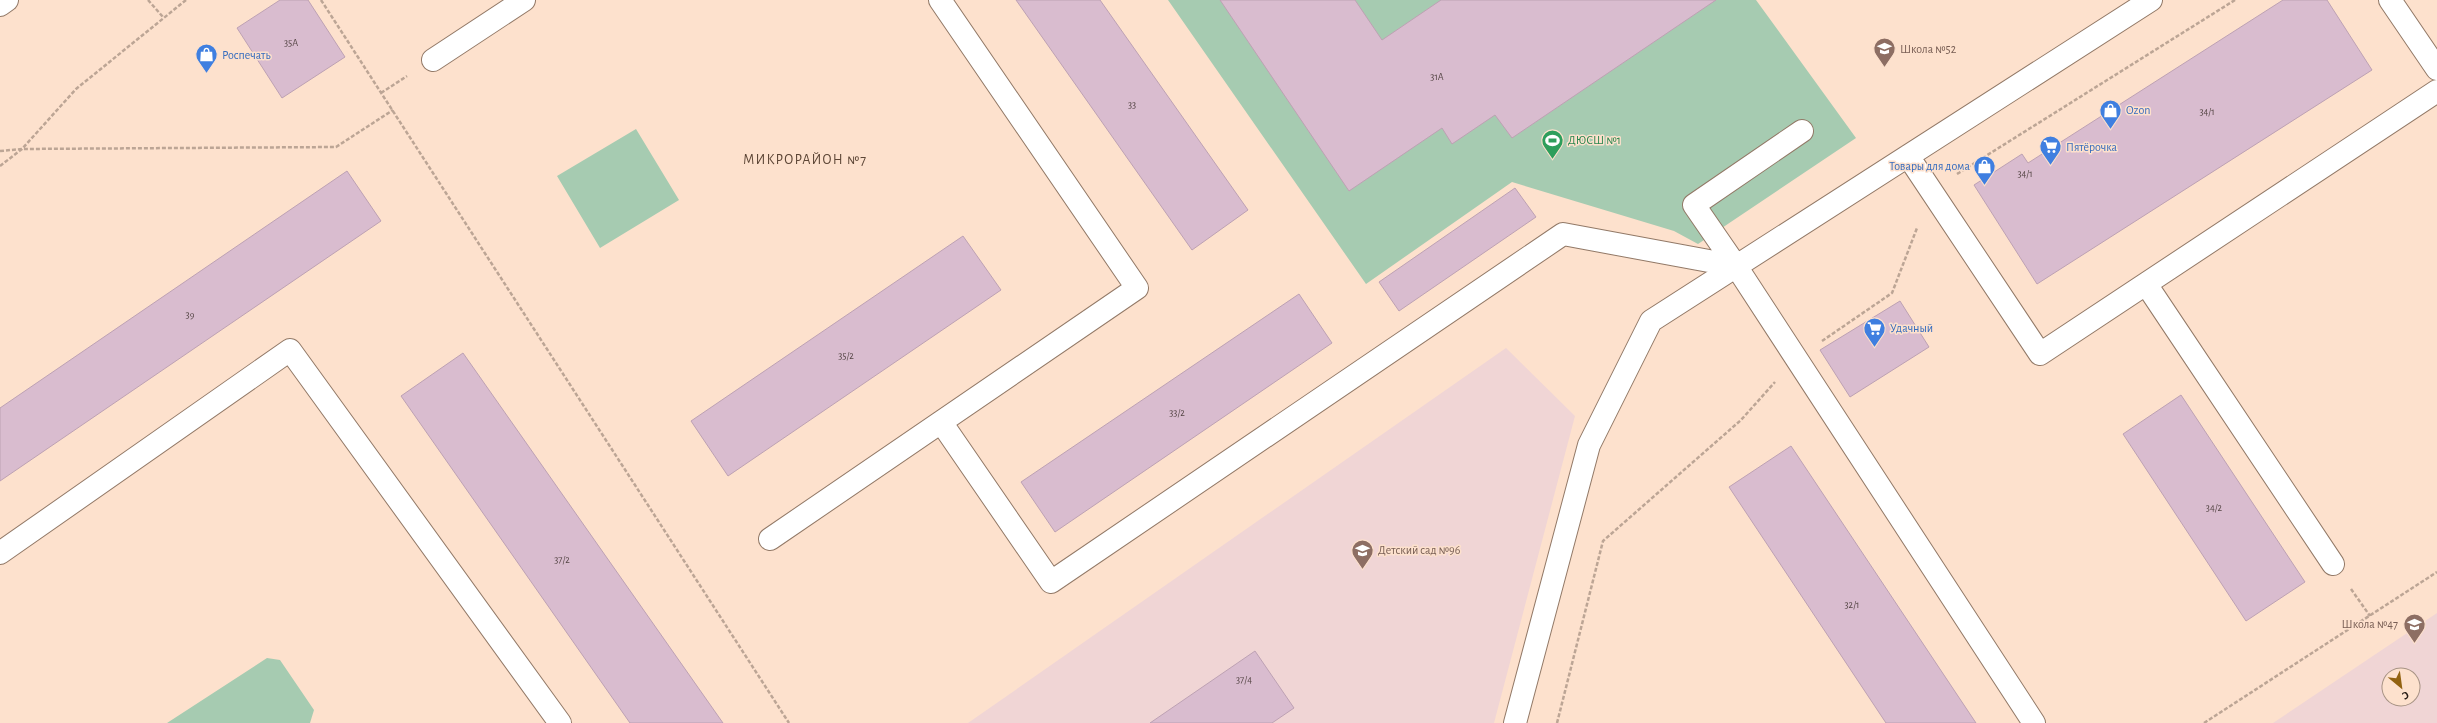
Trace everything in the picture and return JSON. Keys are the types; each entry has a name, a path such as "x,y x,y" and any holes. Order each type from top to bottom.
{"main road":[{"path":"0,5 7,0"},
{"path":"433,60 524,0"},
{"path":"770,540 1138,288 940,0"},
{"path":"1515,723 1589,446 1650,321 2151,0"},
{"path":"2390,0 2437,69"},
{"path":"1908,156 2040,354 2437,91"},
{"path":"1802,131 1694,205 1736,266 2034,723"},
{"path":"941,422 1051,582 1563,234 1736,266"},
{"path":"2146,284 2333,564"},
{"path":"0,553 290,350 560,723"}],"path":[{"path":"148,0 163,17"},
{"path":"0,166 22,149 76,89 163,17 186,0"},
{"path":"321,0 789,723"},
{"path":"1557,723 1603,541 1741,420 1796,359 1892,292 1931,190 2235,0"},
{"path":"0,152 22,149 336,147 393,110"},
{"path":"2204,723 2437,572"}],"shaded area":[{"name":"Детский сад №96","path":"1506,348 1575,416 1494,723 968,723"},
{"name":"Школа №47","path":"2437,613 2437,723 2273,723"}],"green space":[{"name":"ДЮСШ №1","path":"1168,0 1756,0 1856,138 1698,244 1674,231 1512,182 1366,284"},
{"path":"636,129 679,200 600,248 557,176"},
{"path":"267,658 280,660 314,710 310,723 167,723"}],"building":[{"path":"280,0 308,0 345,57 282,98 237,28"},
{"path":"1016,0 1100,0 1248,210 1192,250"},
{"path":"1220,0 1355,0 1382,40 1441,0 1716,0 1512,138 1495,115 1452,144 1442,128 1349,191"},
{"path":"2283,0 2327,0 2372,70 2037,284 1974,185 2022,154 2028,163"},
{"path":"347,171 381,221 0,481 0,408"},
{"path":"1515,188 1536,217 1399,311 1379,282"},
{"path":"963,236 1001,290 728,476 691,421"},
{"path":"1299,294 1332,343 1055,532 1021,482"},
{"name":"Удачный","path":"1900,301 1929,347 1850,397 1820,350"},
{"path":"463,353 723,723 630,723 401,396"},
{"path":"2181,395 2305,582 2246,621 2123,434"},
{"path":"1791,446 1976,723 1886,723 1729,487"},
{"path":"1255,651 1294,708 1272,723 1150,723"}],"place":[{"name":"Школа №52","path":"1885,68"},
{"name":"Роспечать","path":"206,74"},
{"name":"Ozon","path":"2111,130"},
{"name":"ДЮСШ №1","path":"1552,160"},
{"name":"Пятёрочка","path":"2051,166"},
{"name":"Товары для дома","path":"1985,186"},
{"name":"Удачный","path":"1874,348"},
{"name":"Детский сад №96","path":"1362,570"},
{"name":"Школа №47","path":"2414,644"}],"district":[{"name":"МИКРОРАЙОН №7","path":"805,160"}]}
